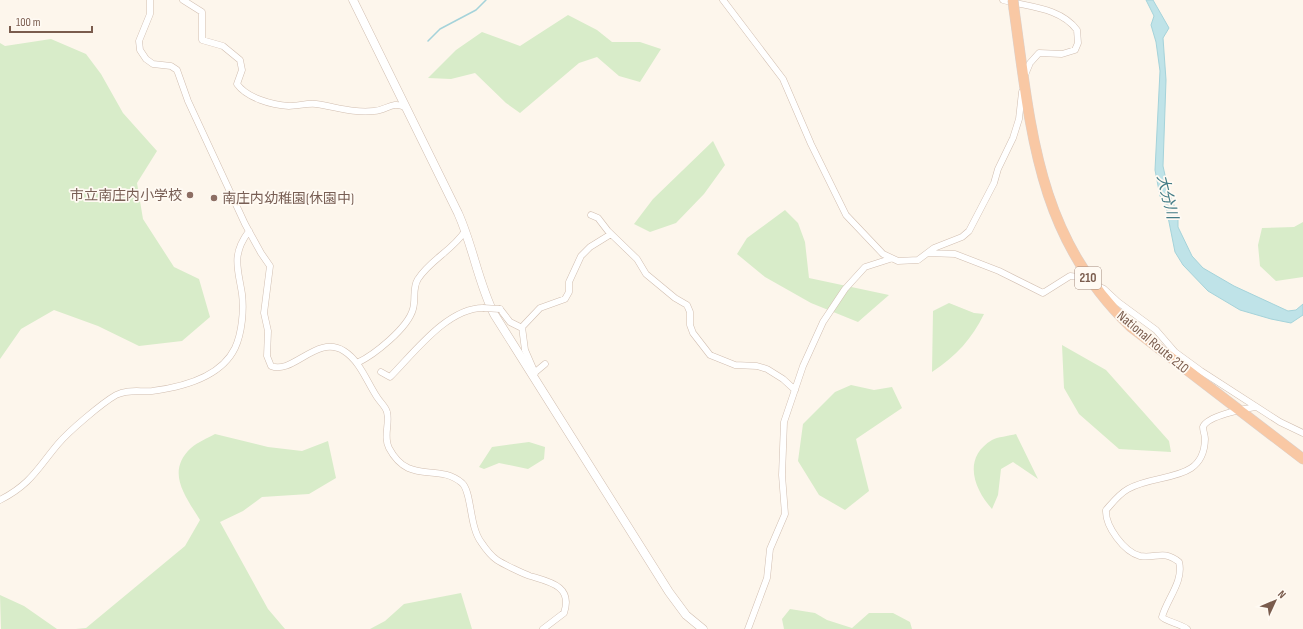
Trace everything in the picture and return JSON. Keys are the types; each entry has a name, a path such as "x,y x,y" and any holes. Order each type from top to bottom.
{"highway":[{"name":"National Route 210","path":"1013,5 1037,159 1051,208 1072,252 1091,282 1108,304 1131,327 1303,459"}],"street":[{"path":"150,0 150,14 139,41 140,50 152,64 171,66 177,70 198,122 249,231 271,268 264,313 268,331 267,356 271,366 281,367 318,348 332,347 345,351 357,363 386,410 387,442 398,461 405,467 412,470 444,475 462,483 468,493 471,518 476,532 480,541 495,558 524,573 548,580 563,592 567,601 564,613 543,629"},
{"path":"183,0 202,12 202,40 229,49 240,60 242,70 237,84 258,99 274,104 288,106 318,104 345,111 373,111 397,103 405,106"},
{"path":"353,0 465,231 490,305 673,598 689,618 703,629"},
{"path":"723,0 784,79 812,144 846,215 890,259 898,262 911,261 928,253 934,248 965,236 974,224 1014,138 1020,110 1024,79 1030,63 1039,53 1062,54 1075,50 1078,45 1077,33 1073,25 1058,15 1030,5 1003,0"},
{"path":"591,215 598,218 610,234 637,259 646,274 687,306 690,312 690,325 693,333 710,355 735,365 757,366 767,369 783,379 795,390"},
{"path":"0,500 21,488 67,434 117,395 129,392 170,388 205,376 221,368 229,359 239,337 242,299 237,265 240,245 249,231"},
{"path":"357,363 371,355 404,325 414,308 415,286 419,277 454,244 465,231"},
{"path":"533,374 525,350 522,328 538,310 565,299 569,292 569,282 582,256 590,247 610,234"},
{"path":"928,253 955,254 999,271 1043,293 1070,276 1091,282 1104,289 1118,302 1156,330 1179,355 1255,407 1280,422 1303,433"},
{"path":"748,629 767,578 770,549 785,514 782,475 784,427 787,411 812,343 834,304 861,270 890,259"},
{"path":"381,372 390,377 434,330 469,310 483,308 500,309 510,322 522,328"},
{"path":"533,374 545,364"},
{"path":"1188,629 1176,622 1164,620 1162,617 1178,580 1180,567 1179,562 1164,554 1139,556 1131,552 1111,530 1107,522 1106,510 1116,498 1129,488 1160,477 1189,471 1196,464 1201,454 1205,441 1203,429 1208,420 1238,410 1255,407"}],"green space":[{"path":"568,15 597,30 612,42 640,42 661,49 640,82 619,76 597,57 579,63 520,113 506,103 475,73 451,79 428,78 456,50 482,32 520,46"},
{"path":"51,39 86,54 101,74 123,113 157,151 137,183 143,219 174,267 199,279 210,317 182,341 139,346 98,326 54,310 21,329 0,359 0,43 5,46"},
{"path":"713,141 725,165 704,194 676,223 650,232 634,224 653,199"},
{"path":"785,210 798,223 805,242 809,278 889,295 858,322 811,303 765,277 737,254 747,238"},
{"path":"1303,222 1303,277 1276,281 1260,266 1258,245 1262,228 1294,227"},
{"path":"949,303 974,313 984,314 969,339 949,360 932,372 933,311"},
{"path":"1062,345 1106,370 1169,441 1171,452 1119,449 1079,414 1064,388"},
{"path":"851,385 874,390 892,387 902,408 856,439 869,491 845,510 819,495 798,461 803,424 835,392"},
{"path":"215,434 268,447 302,451 328,441 336,478 309,494 262,497 243,511 220,522 268,609 285,629 76,629 86,628 185,546 200,520 180,484 179,466 183,457 191,448"},
{"path":"1016,434 1038,479 1013,462 1001,469 998,495 992,509 980,492 976,483 974,464 983,447 992,440"},
{"path":"529,442 545,447 544,459 528,469 499,463 484,469 479,467 492,447"},
{"path":"461,593 472,629 370,629 385,621 404,604"},
{"path":"0,595 24,606 57,629 1,629"},
{"path":"790,609 815,613 827,620 852,628 869,613 893,613 910,622 912,629 784,629 782,619"}],"water":[{"name":"大分川","path":"1146,0 1153,0 1169,28 1163,38 1166,80 1163,166 1168,189 1178,216 1178,227 1192,256 1203,268 1234,286 1288,311 1296,310 1303,304 1303,315 1291,323 1240,310 1208,291 1183,265 1175,252 1166,207 1160,196 1155,170 1160,71 1156,42 1151,25 1154,16"}],"waterway":[{"path":"428,41 440,29 476,10 486,0"}],"place":[{"name":"市立南庄内小学校","path":"190,195"},
{"name":"南庄内幼稚園(休園中)","path":"214,198"}]}
